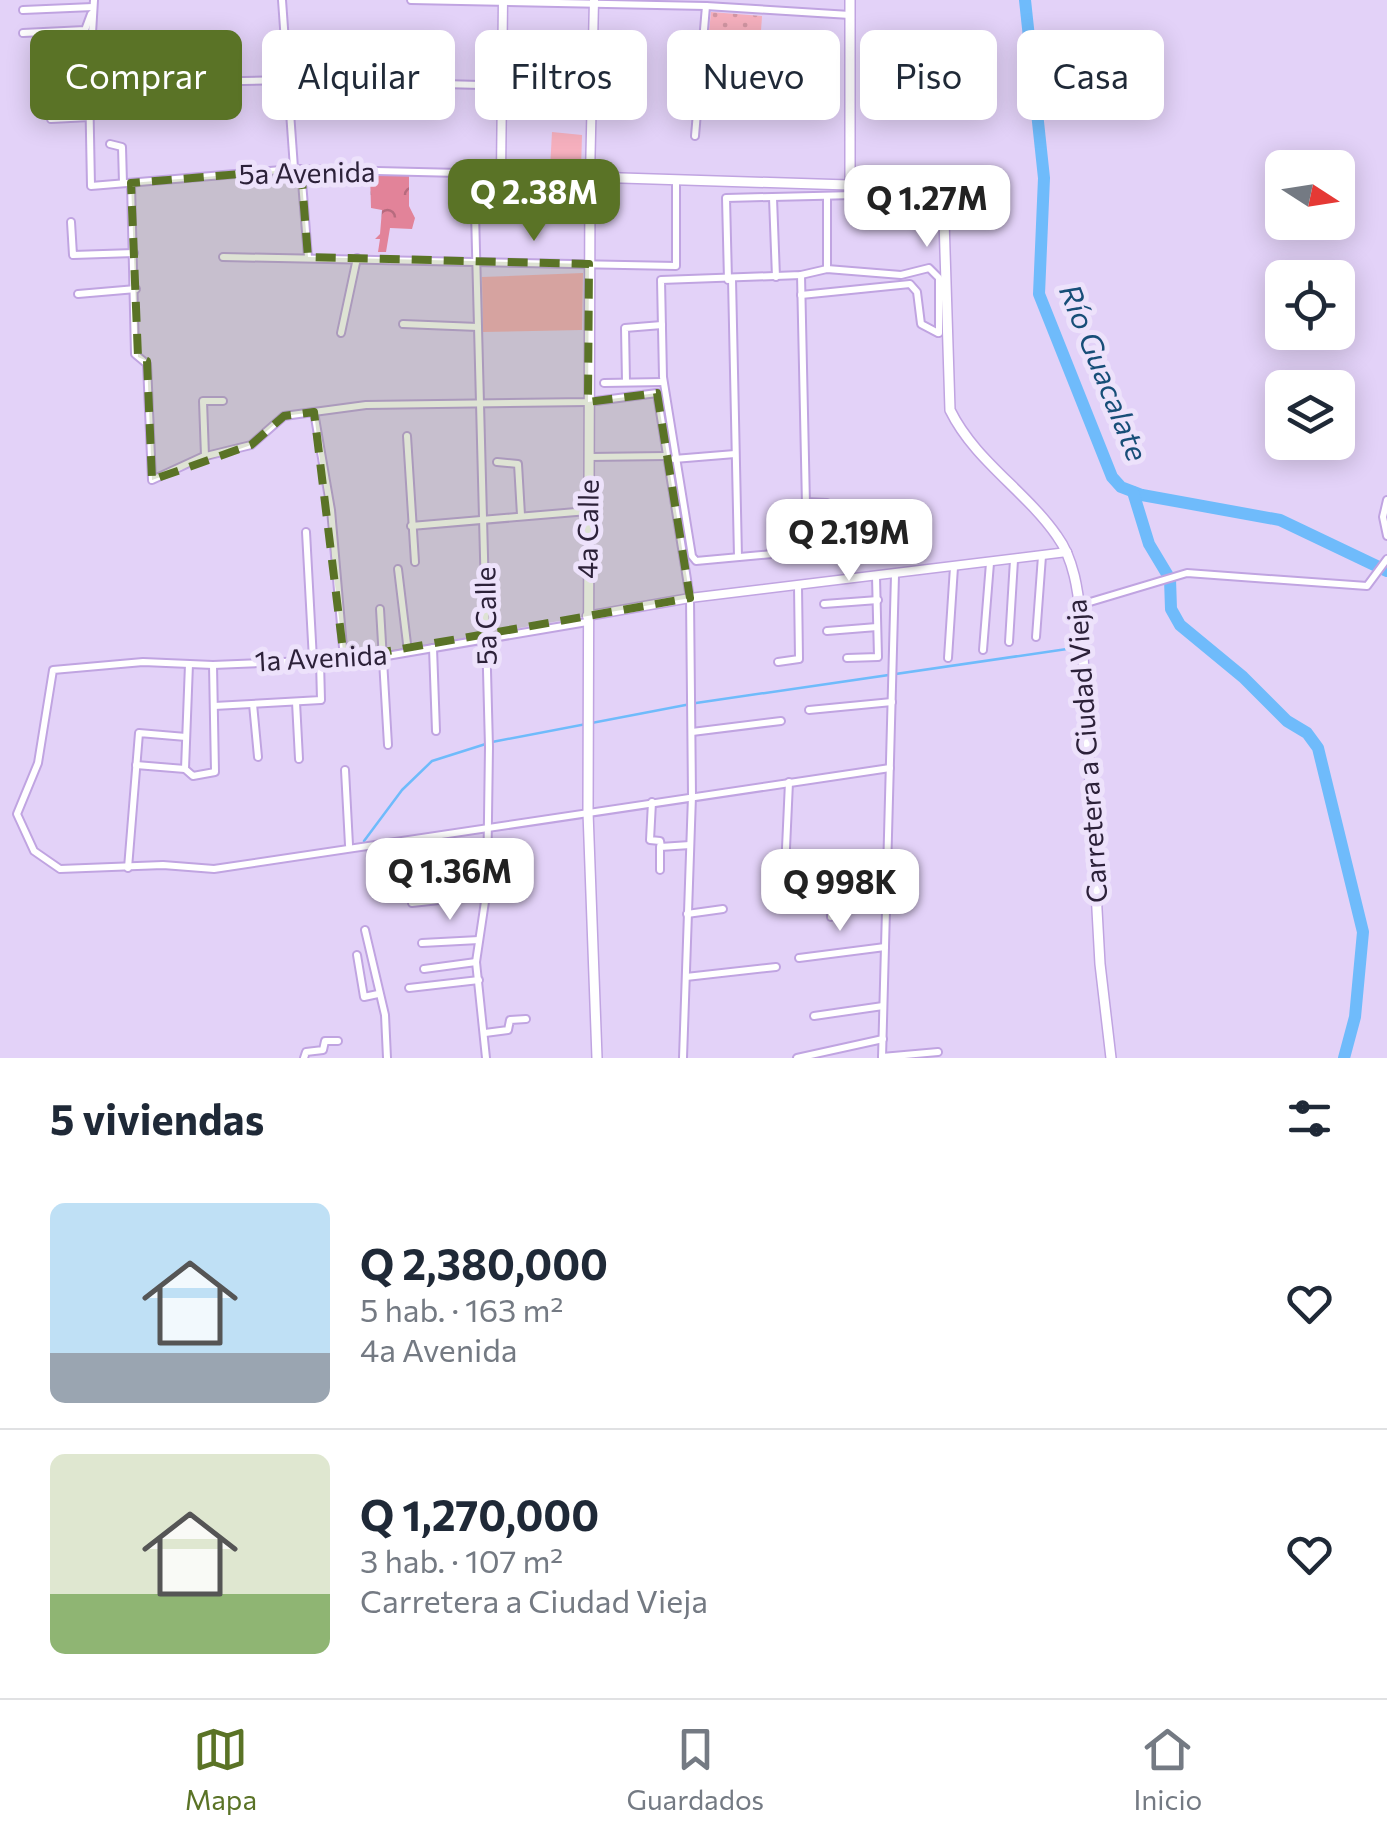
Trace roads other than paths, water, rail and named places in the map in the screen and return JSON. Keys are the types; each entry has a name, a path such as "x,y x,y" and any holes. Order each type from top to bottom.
{"main road":[{"path":"850,0 850,182"},
{"name":"5a Avenida","path":"590,177 850,182 942,188"},
{"name":"4a Calle","path":"590,177 588,812 596,1058"},
{"name":"Carretera a Ciudad Vieja","path":"942,188 944,334 950,410 963,436 1057,535 1068,555 1080,606 1100,964 1111,1058"}],"street":[{"path":"282,0 284,30"},
{"path":"411,0 689,3 850,15"},
{"path":"503,1 503,30"},
{"name":"4a Calle","path":"593,30 594,2"},
{"path":"695,136 706,6"},
{"path":"23,10 93,7 84,30 23,33"},
{"name":"5a Avenida","path":"90,120 91,186 298,169 590,177"},
{"path":"292,120 308,257"},
{"path":"501,174 502,120"},
{"name":"4a Calle","path":"590,120 590,177"},
{"path":"110,144 122,147 127,183 136,289 135,354 146,364 150,478 174,473 205,456 251,445 284,416 366,404 588,402 657,393 696,560 831,545 827,503 804,502"},
{"name":"5a Calle","path":"474,174 488,743 486,895 476,962 486,1058"},
{"path":"223,257 676,266 676,178"},
{"path":"827,196 834,288"},
{"path":"738,557 726,198 855,196"},
{"path":"774,198 776,276"},
{"path":"71,222 73,256 134,254"},
{"path":"341,334 357,258"},
{"path":"683,1058 692,796 690,598 670,458 662,280 800,275 830,269 901,275 929,268 936,272 944,334"},
{"path":"800,275 807,550"},
{"path":"801,295 834,288 910,284 917,292 921,324 944,334"},
{"path":"78,294 136,289"},
{"path":"402,324 478,327"},
{"path":"626,382 625,328 662,324"},
{"path":"604,382 664,382"},
{"path":"205,456 204,401 224,402"},
{"path":"314,412 331,510 344,659"},
{"path":"407,436 415,562"},
{"path":"590,458 736,454"},
{"path":"498,462 518,464 521,516"},
{"path":"1387,500 1383,516 1387,536"},
{"path":"411,526 588,511"},
{"path":"214,706 322,699 306,532"},
{"name":"1a Avenida","path":"128,868 56,868 34,851 18,814 38,763 53,670 143,662 214,665 386,656 690,598 1068,555"},
{"path":"1036,637 1042,556"},
{"path":"1009,642 1014,560"},
{"path":"983,650 990,563"},
{"path":"1080,606 1178,574 1367,586 1383,566"},
{"path":"948,658 954,568"},
{"path":"398,569 408,653"},
{"path":"895,575 882,1058 938,1052"},
{"path":"847,658 878,657 876,577"},
{"path":"778,662 800,660 798,586"},
{"path":"824,604 878,600"},
{"path":"380,609 386,656 388,745"},
{"path":"827,630 877,628"},
{"path":"433,648 436,731"},
{"path":"185,769 189,664"},
{"path":"136,765 185,769 193,776 215,772 214,665"},
{"path":"296,702 299,758"},
{"path":"809,710 892,702"},
{"path":"253,704 258,757"},
{"path":"692,732 780,721"},
{"path":"186,736 139,732 128,868 163,864 214,869 890,768"},
{"path":"344,770 349,846"},
{"path":"789,782 786,870 888,856"},
{"path":"652,802 650,841 660,841 660,870"},
{"path":"661,847 690,845"},
{"path":"831,864 831,917"},
{"path":"412,904 486,895"},
{"path":"688,914 723,909"},
{"path":"365,930 385,1014 387,1058"},
{"path":"422,943 479,940"},
{"path":"799,958 885,947"},
{"path":"357,955 364,997 378,994"},
{"path":"424,969 476,962"},
{"path":"686,978 776,968"},
{"path":"409,988 479,980"},
{"path":"814,1016 884,1006"},
{"path":"486,1033 508,1030 510,1020 526,1019"},
{"path":"797,1058 883,1039"},
{"path":"304,1058 306,1052 323,1050 326,1041 338,1040"}],"waterway":[{"name":"Río Guacalate","path":"1025,0 1044,178 1039,294 1112,477 1121,487 1142,495 1280,520 1387,571"},
{"path":"1133,492 1149,544 1170,579 1171,609 1180,625 1243,677 1287,721 1307,733 1318,748 1363,932 1355,1017 1344,1058"},
{"path":"364,841 402,790 432,761 492,742 696,703 1067,649"}]}
